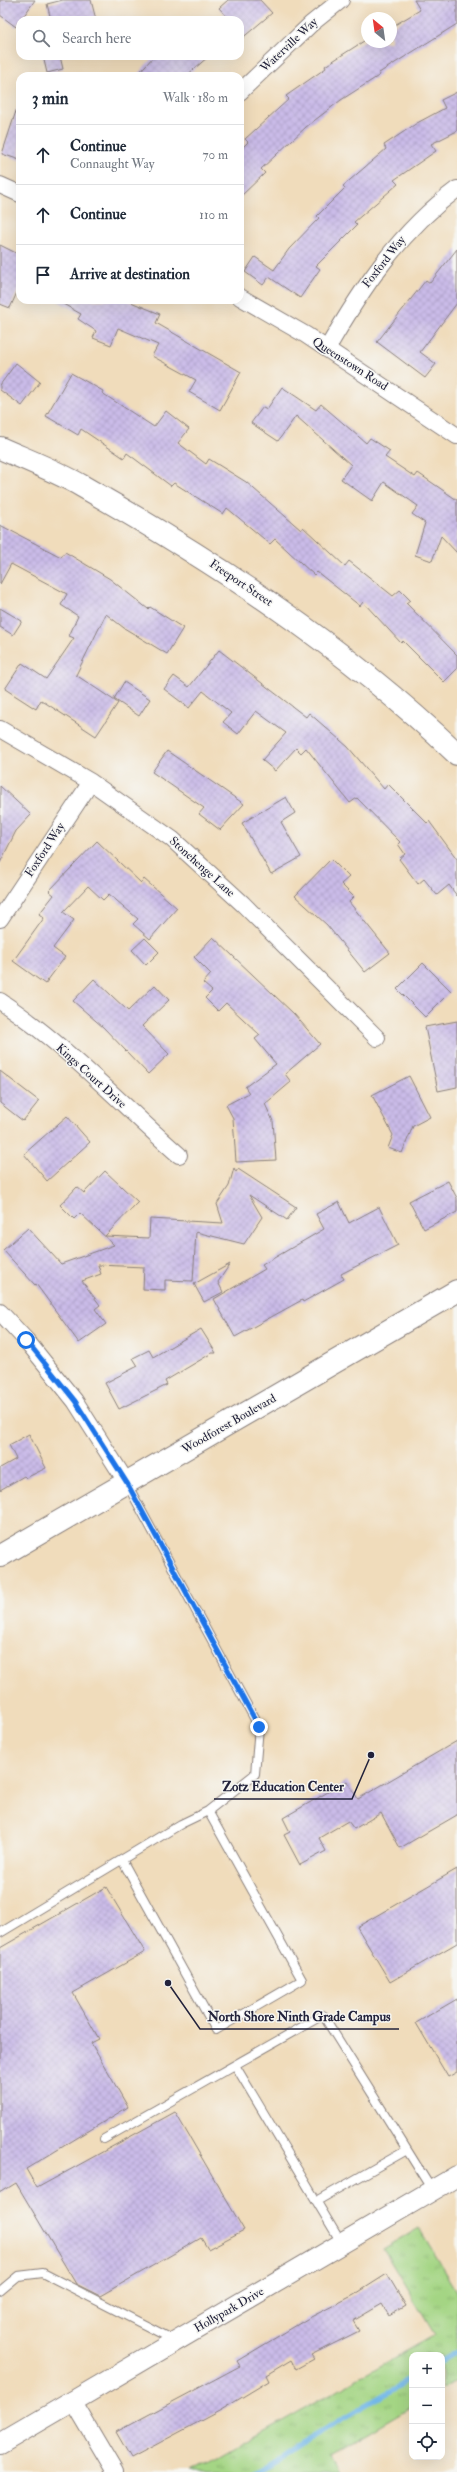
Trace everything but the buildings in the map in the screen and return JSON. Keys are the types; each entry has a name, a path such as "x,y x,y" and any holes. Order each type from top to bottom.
{"main road":[{"name":"Freeport Street","path":"0,448 81,486 208,560 331,645 348,662 371,677 457,754"},
{"name":"Woodforest Boulevard","path":"0,1556 457,1291"}],"street":[{"name":"Waterville Way","path":"244,88 311,24 341,0"},
{"path":"0,185 16,192"},
{"name":"Foxford Way","path":"327,349 380,264 412,229 457,189"},
{"name":"Queenstown Road","path":"244,299 327,349 457,436"},
{"name":"Stonehenge Lane","path":"0,729 90,782 172,839 243,904 377,1038"},
{"name":"Foxford Way","path":"0,919 90,782"},
{"name":"Kings Court Drive","path":"0,1001 18,1013 70,1057 179,1155"},
{"path":"0,1312 26,1340 75,1401 127,1483"},
{"name":"Hollypark Drive","path":"0,2444 457,2176"},
{"path":"73,2401 114,2472"}],"lane":[{"path":"0,1933 181,1824 208,1811 255,1774 259,1727 127,1483"},
{"path":"122,1860 216,2030 302,1980 208,1811"},
{"path":"104,2139 323,2015 432,2191"},
{"path":"235,2065 342,2244"},
{"path":"317,2201 407,2150"},
{"path":"0,2291 18,2276 42,2272 176,2341"}],"green space":[{"path":"419,2228 457,2291 457,2380 445,2387 445,2352 409,2352 409,2409 329,2456 338,2472 192,2472 435,2335 383,2249"}],"waterway":[{"path":"445,2359 457,2352"},
{"path":"253,2472 409,2380"}],"place":[{"name":"Zotz Education Center","path":"371,1755"},
{"name":"North Shore Ninth Grade Campus","path":"168,1983"}],"route":[{"path":"26,1340 75,1401 127,1483 132,1496 259,1727"}]}
